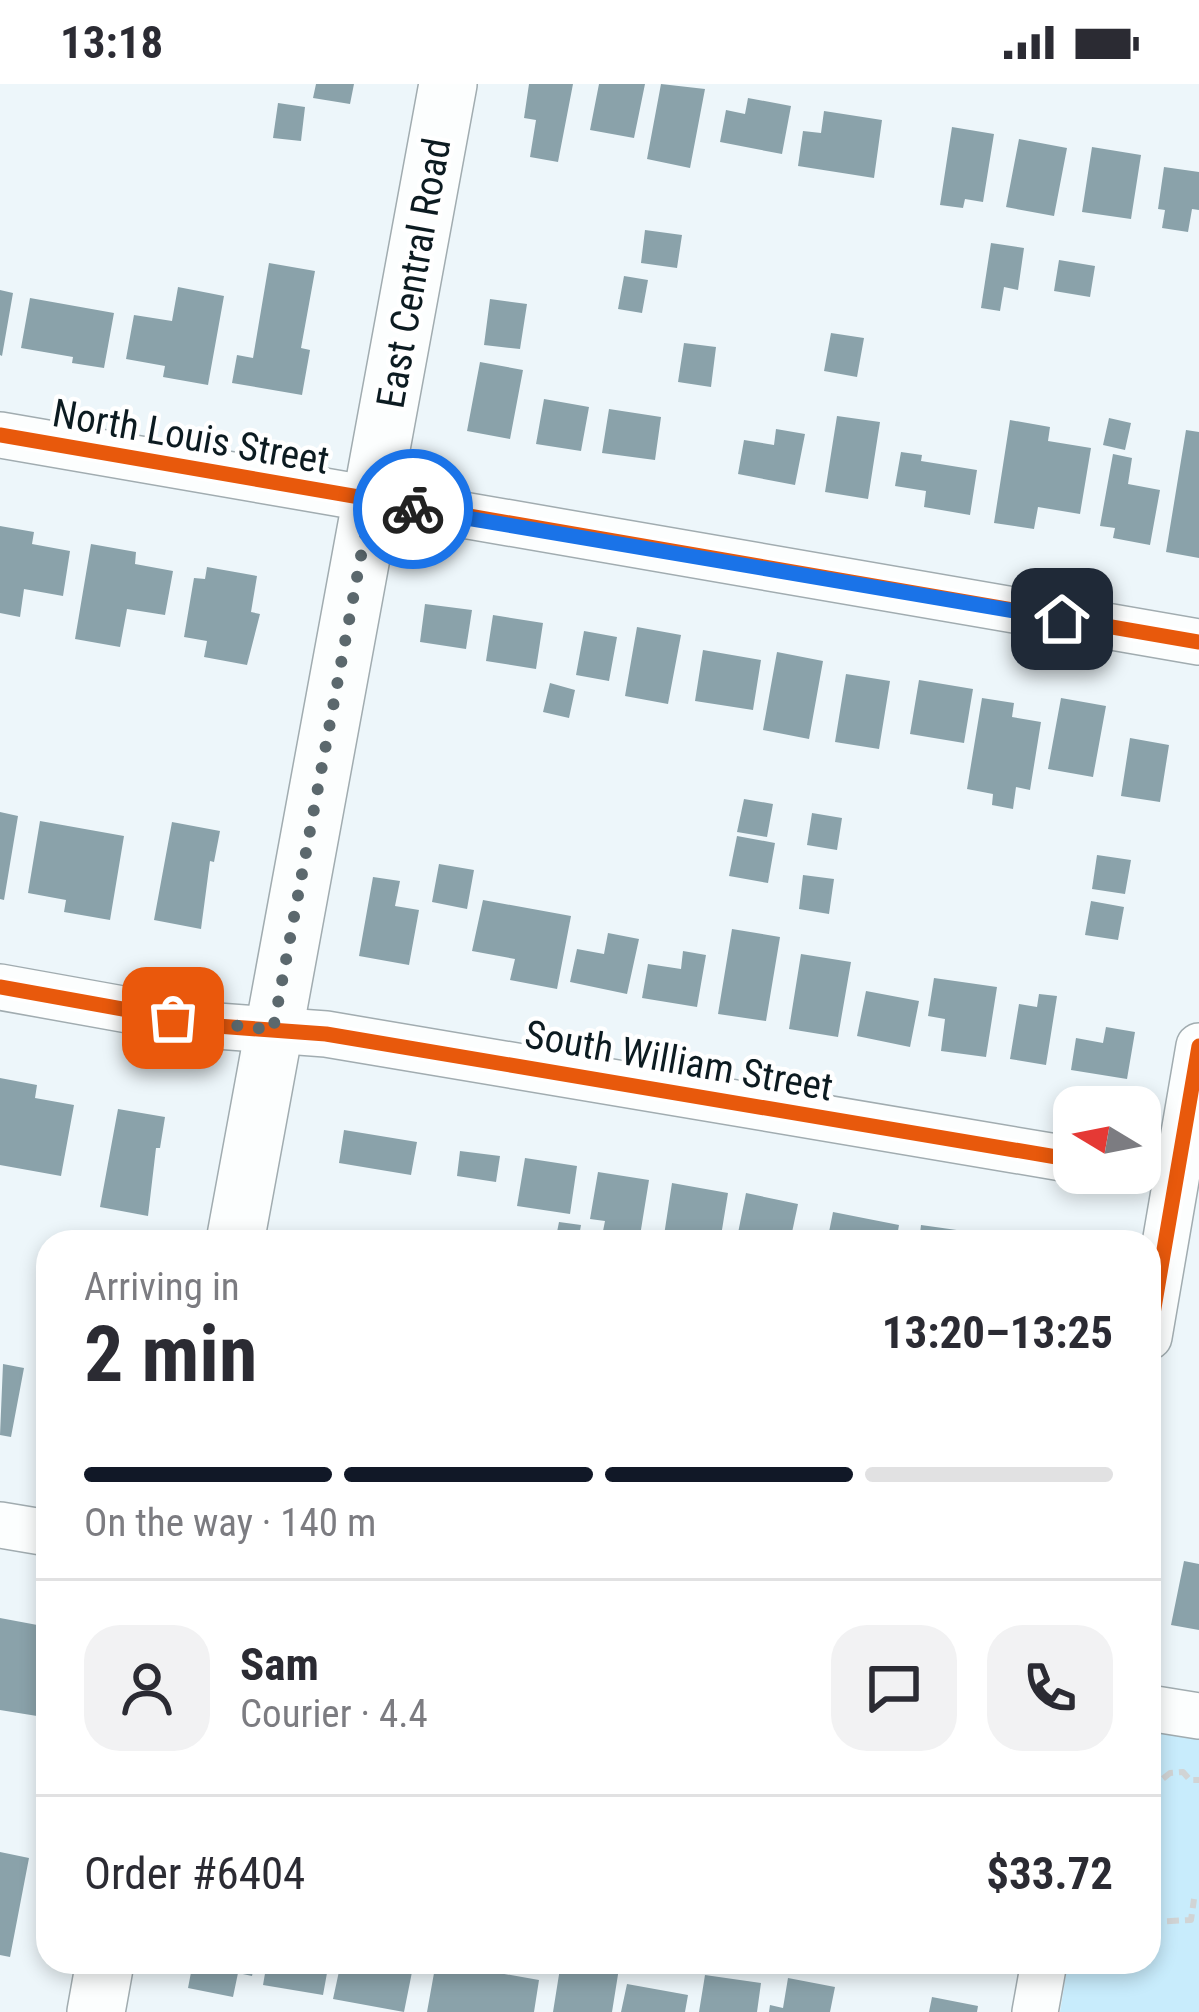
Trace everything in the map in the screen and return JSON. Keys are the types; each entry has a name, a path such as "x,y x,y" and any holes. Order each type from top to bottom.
{"main road":[{"name":"East Central Road","path":"237,1230 448,84"},
{"path":"96,2012 103,1974"}],"street":[{"name":"North Louis Street","path":"0,435 1199,642"},
{"name":"South William Street","path":"0,987 217,1026 326,1034 1053,1156"},
{"path":"1161,1254 1199,1046"},
{"path":"0,1525 36,1531"},
{"path":"1161,1710 1199,1716"},
{"path":"1035,2012 1042,1974"}],"path":[{"path":"1161,1781 1174,1771 1199,1780"},
{"path":"1161,1922 1195,1921 1194,1899"}],"shaded area":[{"path":"1161,1729 1199,1736 1199,2012 1060,2012 1066,1974 1161,1974"}],"building":[{"path":"316,84 354,84 350,104 313,98"},
{"path":"529,84 573,84 558,162 530,157 536,120 524,118"},
{"path":"599,84 645,84 634,138 590,130"},
{"path":"661,84 705,89 690,168 647,159"},
{"path":"748,98 791,106 782,154 720,142 726,110 745,114"},
{"path":"278,103 305,107 301,141 273,138"},
{"path":"824,111 882,120 874,178 798,166 803,131 821,133"},
{"path":"952,127 994,134 983,202 965,199 963,208 940,205"},
{"path":"1019,139 1067,148 1054,216 1006,207"},
{"path":"1092,147 1141,155 1131,219 1082,212"},
{"path":"1164,167 1199,172 1199,210 1192,209 1188,232 1162,228 1165,210 1158,209"},
{"path":"645,230 682,235 677,268 641,263"},
{"path":"991,243 1024,248 1018,290 1004,287 1000,311 981,308"},
{"path":"1059,260 1095,266 1090,297 1054,291"},
{"path":"269,263 315,271 301,348 310,350 302,395 232,383 237,355 253,358"},
{"path":"624,276 648,280 642,313 618,309"},
{"path":"178,287 224,296 208,385 163,377 165,366 126,359 134,315 172,321"},
{"path":"0,290 13,293 2,356 0,355"},
{"path":"30,298 114,313 104,368 21,348"},
{"path":"490,299 527,304 520,349 484,345"},
{"path":"831,333 864,338 857,377 824,371"},
{"path":"684,343 716,347 711,387 678,382"},
{"path":"480,362 523,370 510,439 467,431"},
{"path":"544,399 589,407 581,451 536,444"},
{"path":"609,409 661,417 655,460 602,453"},
{"path":"837,416 880,422 868,499 825,492"},
{"path":"1109,418 1131,423 1125,450 1103,445"},
{"path":"1010,420 1050,427 1048,441 1091,448 1080,514 1038,507 1034,529 994,523"},
{"path":"776,429 805,434 795,485 738,474 744,440 774,445"},
{"path":"1186,430 1199,432 1199,558 1166,552"},
{"path":"901,452 922,455 921,461 977,470 970,515 924,507 926,491 895,486"},
{"path":"1113,454 1132,458 1128,484 1160,490 1150,545 1113,538 1115,528 1100,526"},
{"path":"0,526 34,532 32,544 70,551 63,596 24,589 20,617 0,613"},
{"path":"91,544 136,552 135,564 173,571 165,615 127,609 120,647 75,639"},
{"path":"207,567 257,576 251,612 260,614 247,665 204,657 207,641 184,637 194,578 205,579"},
{"path":"425,604 472,610 466,649 420,642"},
{"path":"493,615 543,623 536,669 486,661"},
{"path":"637,627 681,635 668,704 625,696"},
{"path":"584,631 617,637 609,681 576,675"},
{"path":"703,650 761,660 753,710 695,701"},
{"path":"777,652 823,661 809,739 763,730"},
{"path":"846,674 890,681 879,749 835,742"},
{"path":"919,680 973,689 964,743 910,734"},
{"path":"550,683 575,690 569,718 543,712"},
{"path":"982,698 1014,703 1012,717 1041,722 1030,790 1016,787 1013,809 992,805 993,794 967,789"},
{"path":"1061,698 1106,706 1093,777 1048,769"},
{"path":"1130,738 1169,745 1160,802 1121,796"},
{"path":"744,799 773,804 767,837 737,832"},
{"path":"0,812 18,816 4,900 0,899"},
{"path":"812,813 842,818 837,850 807,845"},
{"path":"40,821 124,836 110,920 64,912 66,900 28,893"},
{"path":"172,822 220,831 214,862 210,861 201,929 154,920"},
{"path":"737,836 775,843 768,883 729,876"},
{"path":"1097,855 1131,860 1125,894 1092,889"},
{"path":"439,864 474,870 467,909 432,902"},
{"path":"803,875 834,879 829,914 799,909"},
{"path":"373,877 400,881 395,906 419,910 409,965 359,956"},
{"path":"483,900 571,916 557,989 510,980 515,959 472,951"},
{"path":"1091,901 1124,907 1118,940 1085,935"},
{"path":"732,929 780,937 766,1021 718,1014"},
{"path":"608,933 639,939 627,994 570,982 577,949 604,954"},
{"path":"683,951 706,955 697,1007 642,998 648,964 681,969"},
{"path":"801,954 851,962 838,1037 789,1029"},
{"path":"934,978 997,987 986,1057 941,1051 945,1019 928,1016"},
{"path":"866,991 919,1001 910,1047 857,1036"},
{"path":"1039,994 1057,996 1046,1065 1010,1059 1019,1004 1037,1007"},
{"path":"1106,1027 1135,1032 1127,1079 1071,1070 1076,1038 1103,1043"},
{"path":"0,1078 37,1085 35,1098 74,1105 61,1176 0,1165"},
{"path":"118,1109 165,1117 160,1148 156,1148 148,1216 100,1207"},
{"path":"344,1130 417,1142 411,1175 339,1163"},
{"path":"460,1151 500,1156 496,1182 457,1176"},
{"path":"525,1158 577,1166 570,1214 517,1206"},
{"path":"598,1172 649,1180 641,1230 603,1230 605,1221 590,1219"},
{"path":"672,1183 728,1193 722,1230 665,1230"},
{"path":"746,1193 798,1204 793,1230 739,1230"},
{"path":"833,1212 899,1225 898,1230 829,1230"},
{"path":"559,1222 581,1225 580,1230 557,1230"},
{"path":"921,1225 957,1230 920,1230"},
{"path":"3,1364 24,1368 11,1437 0,1435"},
{"path":"1184,1561 1199,1564 1199,1630 1171,1625"},
{"path":"0,1618 36,1625 36,1716 0,1710"},
{"path":"0,1852 29,1858 10,1957 0,1955"},
{"path":"191,1974 238,1974 233,1997 188,1988"},
{"path":"265,1974 327,1974 323,1995 263,1985"},
{"path":"338,1974 412,1974 404,2012 333,1999"},
{"path":"434,1974 505,1974 539,1980 534,2012 427,2012"},
{"path":"559,1974 618,1974 612,2012 553,2012"},
{"path":"705,1975 761,1983 757,2012 699,2012"},
{"path":"788,1978 835,1987 830,2012 769,2012 770,2005 783,2008"},
{"path":"627,1984 688,1995 685,2012 621,2012"},
{"path":"932,1997 978,2006 977,2012 929,2012"}],"cycle path":[{"path":"0,435 1199,642"},
{"path":"0,987 217,1026 326,1034 1053,1156"},
{"path":"1161,1267 1199,1046"}],"way so far":[{"path":"173,1018 273,1030 371,502 413,509"}],"route":[{"path":"413,509 1062,619"}]}
